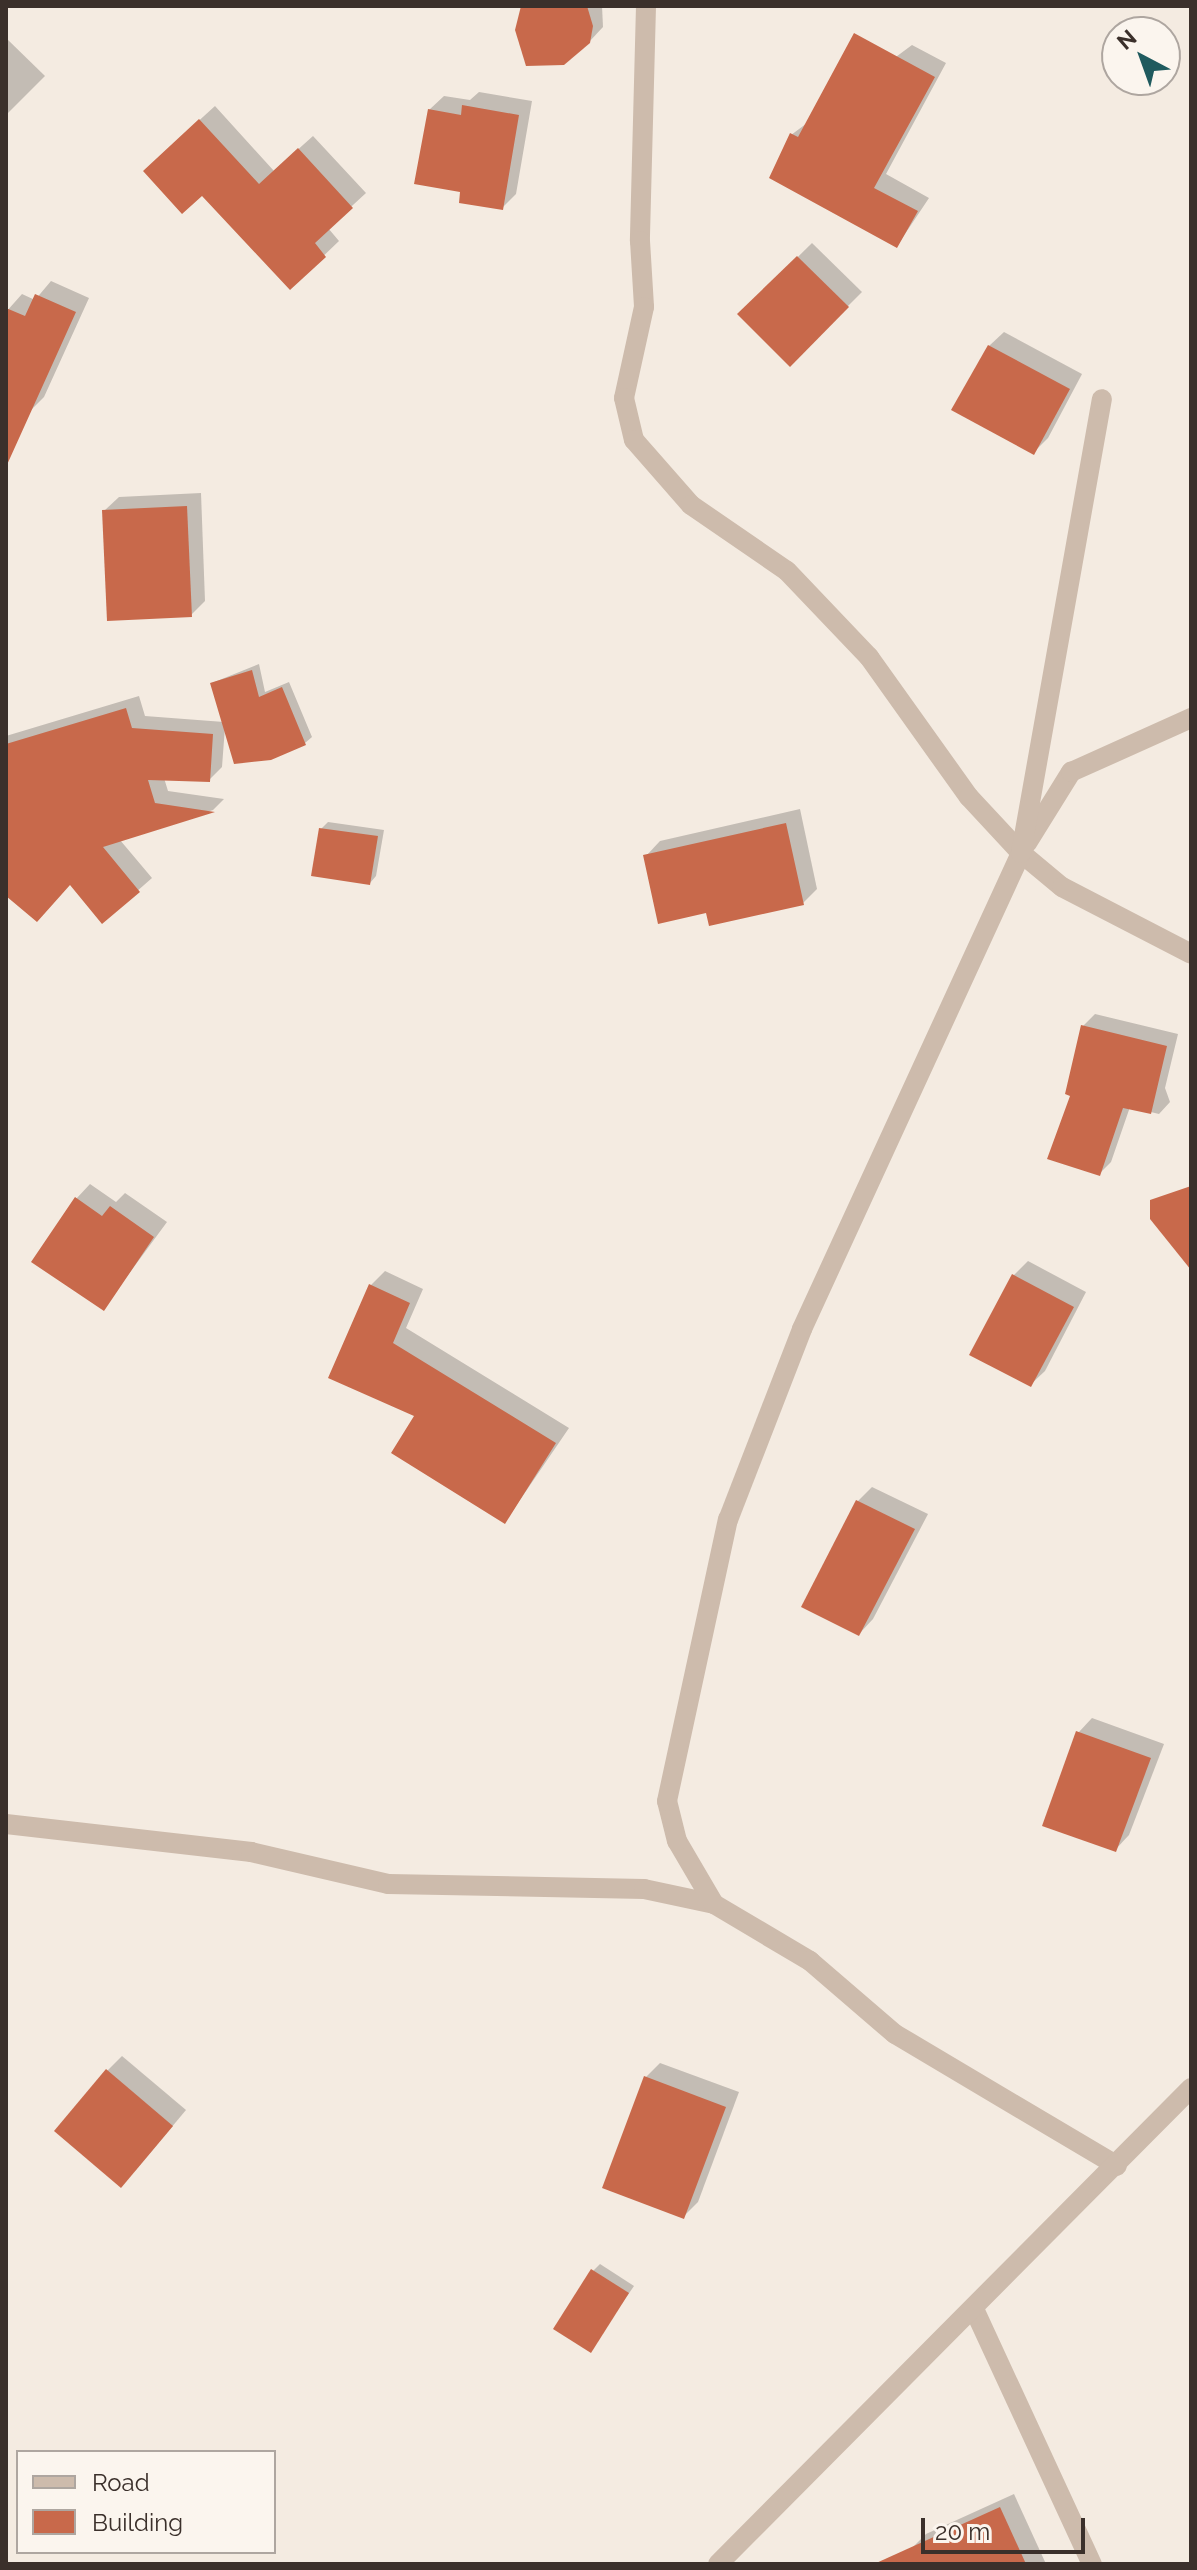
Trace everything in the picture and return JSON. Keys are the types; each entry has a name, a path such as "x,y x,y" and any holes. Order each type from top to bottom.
{"street":[{"path":"646,6 640,241 644,307 624,398 634,440 691,505 787,571 869,657 969,797 1021,853 1062,887 1191,954"},
{"path":"1021,853 1102,399"},
{"path":"714,1904 677,1841 667,1801 728,1520 802,1329 1021,853 1071,772 1191,718"},
{"path":"6,1824 251,1852 388,1884 644,1889 714,1904 810,1961 895,2034 1117,2166"},
{"path":"718,2564 1117,2166 1191,2088"},
{"path":"974,2309 1092,2564"}],"building":[{"path":"521,6 587,6 593,26 590,43 564,65 526,66 515,30"},
{"path":"854,33 935,77 874,188 918,211 897,248 769,178 790,133 798,137"},
{"path":"462,105 519,115 503,210 459,203 460,192 414,184 428,109 461,115"},
{"path":"199,119 259,184 298,148 353,208 315,243 326,257 290,290 202,196 182,214 143,171"},
{"path":"797,256 849,307 790,367 737,314"},
{"path":"35,294 76,312 6,467 6,308 25,316"},
{"path":"988,345 1070,389 1034,455 951,410"},
{"path":"187,506 192,617 107,621 102,510"},
{"path":"252,670 259,697 282,687 306,745 271,760 234,764 210,683"},
{"path":"126,708 132,728 213,734 210,782 148,780 155,803 215,812 103,847 140,892 102,924 70,885 37,922 6,896 6,744"},
{"path":"786,823 804,905 709,926 706,913 658,924 643,855"},
{"path":"319,828 378,836 370,885 311,876"},
{"path":"1081,1025 1167,1046 1151,1114 1123,1108 1100,1176 1047,1159 1070,1096 1065,1094"},
{"path":"1191,1186 1191,1270 1150,1219 1150,1200"},
{"path":"75,1197 102,1216 110,1206 154,1237 104,1311 31,1262"},
{"path":"1012,1274 1074,1307 1031,1387 969,1355"},
{"path":"369,1284 410,1303 393,1343 556,1443 505,1524 391,1453 414,1416 328,1378"},
{"path":"856,1500 915,1529 859,1636 801,1607"},
{"path":"1076,1731 1151,1758 1116,1852 1042,1826"},
{"path":"106,2069 173,2126 121,2188 54,2131"},
{"path":"644,2076 726,2107 684,2219 602,2188"},
{"path":"591,2269 629,2293 591,2353 553,2329"},
{"path":"1000,2507 1026,2564 874,2564"}]}
